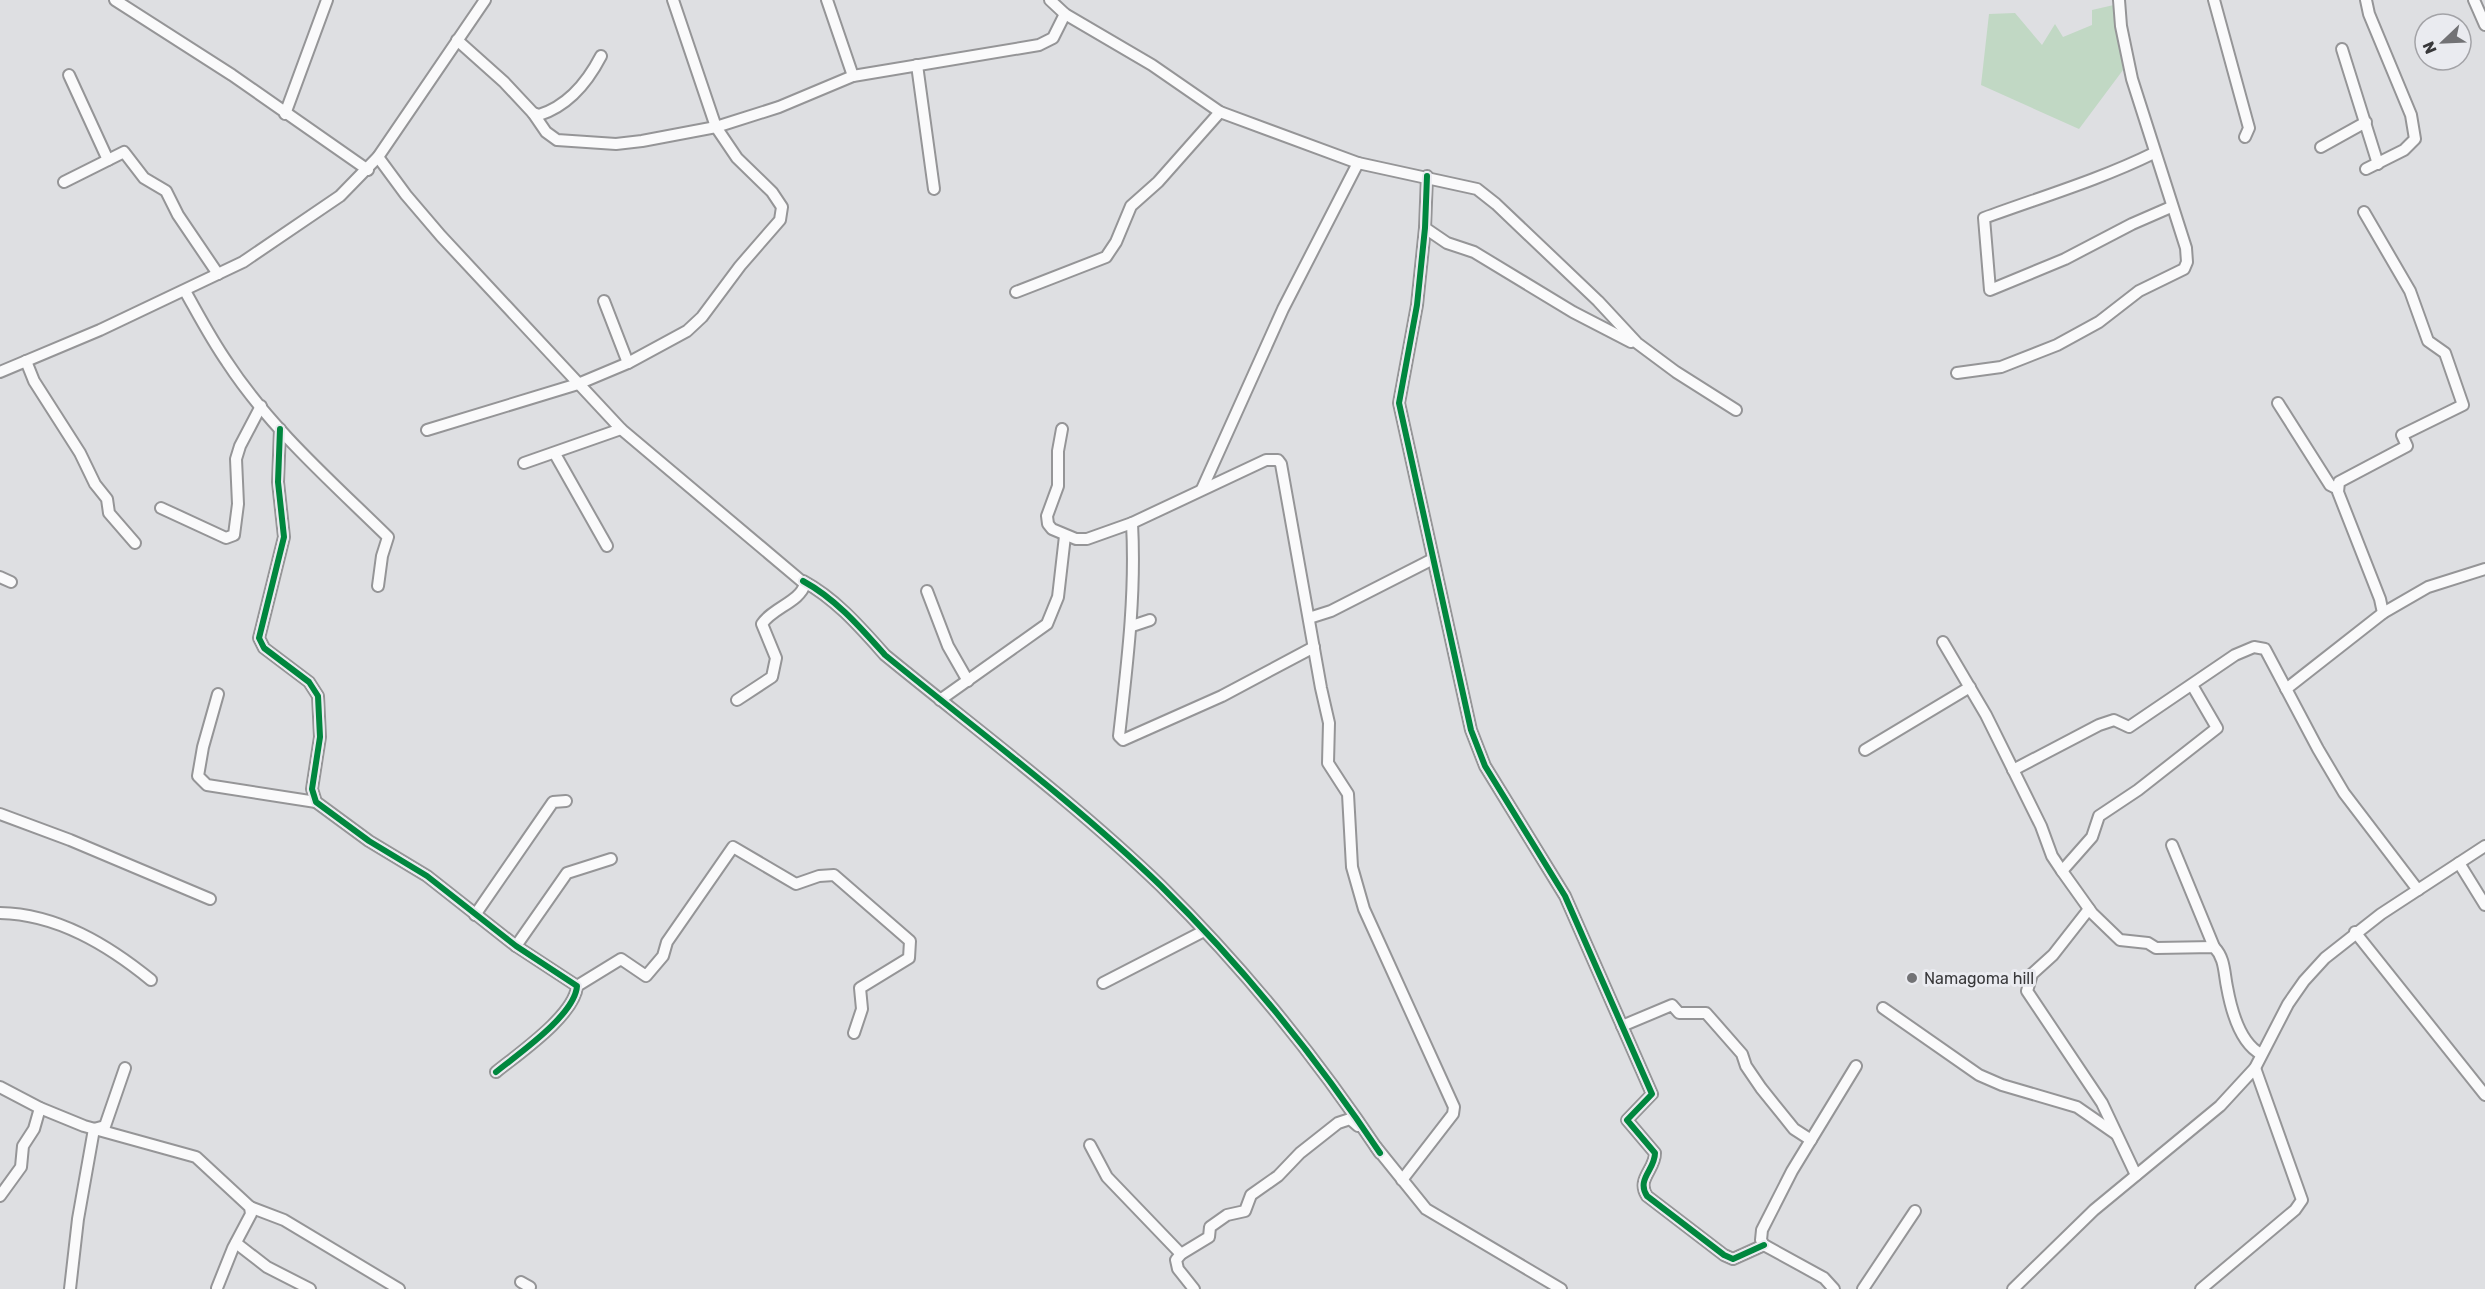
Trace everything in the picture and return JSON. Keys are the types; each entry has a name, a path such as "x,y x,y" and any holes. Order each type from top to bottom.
{"street":[{"path":"115,0 368,170"},
{"path":"285,114 327,0"},
{"path":"0,372 184,291 243,262 316,214 368,170 485,0"},
{"path":"427,430 578,384 628,363 645,351 687,331 702,317 782,215 782,207 772,192 737,158 716,127 673,0"},
{"path":"826,0 852,76"},
{"path":"1050,0 1065,14 1152,65 1220,112 1358,163 1426,176 1477,189 1496,204 1598,301 1621,327 1652,354 1736,410"},
{"path":"1957,373 2001,367 2057,345 2099,322 2139,291 2184,269 2187,261 2186,248 2132,80 2121,26 2119,0"},
{"path":"2214,0 2249,128 2245,137"},
{"path":"2366,0 2369,14 2411,115 2415,139 2404,150 2366,170"},
{"path":"2474,0 2485,25"},
{"path":"457,40 504,82 533,113 546,132 557,140 616,144 716,127 779,107 852,76 1039,45 1053,38 1065,14"},
{"path":"2342,49 2378,164"},
{"path":"533,113 545,113 569,99 583,86 601,56"},
{"path":"917,65 934,189"},
{"path":"69,75 108,159"},
{"path":"1016,292 1106,257 1116,242 1131,206 1158,182 1220,112"},
{"path":"2321,147 2366,122"},
{"path":"63,182 124,152 144,178 166,191 178,215 218,274"},
{"path":"2154,153 2112,174 1984,218 1990,290 2065,259 2132,224 2171,207"},
{"path":"378,157 406,195 441,236 537,336 621,429 803,581 822,592 857,624 885,656 1091,823 1160,886 1275,1010 1336,1086 1380,1153"},
{"path":"1202,489 1283,309 1358,163"},
{"path":"1426,176 1425,228 1418,305 1399,403 1471,730 1485,766 1565,896 1652,1094 1627,1120 1655,1154 1655,1160 1643,1181 1647,1196 1733,1259 1764,1245"},
{"path":"2364,212 2410,291 2427,341 2445,353 2463,405 2402,435 2407,446 2339,482 2338,489 2380,599 2383,613"},
{"path":"1425,228 1447,243 1474,252 1573,312 1652,354"},
{"path":"184,291 227,363 280,429 388,537 382,556 378,586"},
{"path":"604,301 628,363"},
{"path":"26,361 34,381 76,446 95,484 107,499 109,513 135,543"},
{"path":"2278,403 2330,484 2338,489"},
{"path":"161,508 226,538 234,534 238,504 236,459 240,446 261,406"},
{"path":"280,429 278,482 284,537 259,638 264,648 309,682 318,696 320,737 312,789 316,802"},
{"path":"524,463 621,429"},
{"path":"1062,429 1058,451 1058,486 1047,516 1052,529 1076,539 1088,539 1132,523 1266,460 1278,460 1281,464 1329,723 1328,763 1348,794 1354,878 1364,909 1391,972 1454,1107 1453,1114 1402,1180"},
{"path":"555,454 607,546"},
{"path":"1132,523 1134,570 1132,626 1119,736 1123,740 1222,696 1314,647"},
{"path":"940,700 1047,624 1058,597 1065,536"},
{"path":"1309,618 1331,611 1433,559"},
{"path":"2286,689 2383,613 2428,587 2485,569"},
{"path":"0,577 11,582"},
{"path":"737,700 772,677 776,658 762,624 768,616 805,588 803,581"},
{"path":"927,591 948,646 968,681"},
{"path":"1132,626 1150,620"},
{"path":"1943,642 1970,687 2042,826 2052,856 2089,909 2120,940 2148,943 2156,948 2214,947"},
{"path":"2013,770 2114,720 2129,727 2235,655 2254,647 2265,649 2344,793 2418,890"},
{"path":"2062,871 2092,837 2099,816 2138,790 2217,728 2192,685"},
{"path":"1865,750 1970,687"},
{"path":"218,694 203,747 198,776 207,784 316,802 369,841 427,876 516,946 577,986"},
{"path":"475,915 553,802 566,801"},
{"path":"0,814 210,899"},
{"path":"2172,845 2224,966 2227,989 2241,1032 2254,1051 2261,1054"},
{"path":"2013,1289 2058,1243 2136,1174 2220,1106 2255,1068 2304,981 2325,958 2355,932 2485,846"},
{"path":"577,986 621,959 646,976 663,957 667,942 733,847 796,884 819,876 834,875 910,941 909,958 860,988 862,1009 854,1033"},
{"path":"516,946 567,873 611,859"},
{"path":"2459,863 2485,904"},
{"path":"2089,909 2053,955 2031,974 2027,991 2061,1046 2096,1094 2136,1174"},
{"path":"0,913 24,914 64,926 123,957 151,980"},
{"path":"1103,983 1204,931"},
{"path":"2355,932 2485,1095"},
{"path":"496,1072 536,1042 576,997 577,986"},
{"path":"1623,1026 1672,1005 1679,1013 1706,1013 1742,1054 1746,1066 1761,1088 1794,1130 1811,1140"},
{"path":"1883,1008 1979,1075 2002,1085 2077,1107 2116,1134"},
{"path":"1834,1289 1824,1278 1764,1245 1761,1240 1762,1230 1811,1140 1856,1066"},
{"path":"94,1129 105,1126 125,1068"},
{"path":"2201,1289 2295,1210 2302,1200 2255,1068"},
{"path":"0,1087 40,1108 94,1129 196,1157 250,1207 285,1220 399,1289"},
{"path":"0,1196 21,1167 23,1146 34,1129 40,1108"},
{"path":"1194,1289 1178,1269 1176,1260 1180,1254 1209,1237 1210,1227 1227,1215 1245,1211 1251,1195 1278,1176 1300,1153 1338,1123 1344,1120 1354,1120 1426,1209 1442,1221 1561,1289"},
{"path":"72,1288 78,1219 94,1129"},
{"path":"1090,1145 1107,1177 1180,1254"},
{"path":"217,1288 251,1214 250,1207"},
{"path":"1863,1289 1915,1211"},
{"path":"236,1243 267,1267 310,1289"}],"green space":[{"path":"2118,4 2123,70 2079,129 1981,85 1989,14 2015,13 2042,45 2055,24 2063,37 2092,25 2092,10"}],"cycle path":[{"path":"1427,176 1425,228 1417,305 1399,403 1471,730 1485,766 1565,896 1652,1094 1627,1120 1655,1153 1644,1184 1647,1196 1724,1255 1733,1259 1764,1245"},
{"path":"280,429 278,482 284,537 259,638 264,648 309,682 318,696 320,737 312,789 316,802 369,841 427,876 516,946 577,986 567,1009 556,1021 531,1045 496,1072"},
{"path":"803,581 837,605 885,655 1060,796 1161,886 1221,948 1277,1014 1356,1117 1380,1153"}],"place":[{"name":"Namagoma hill","path":"1912,978"}]}
